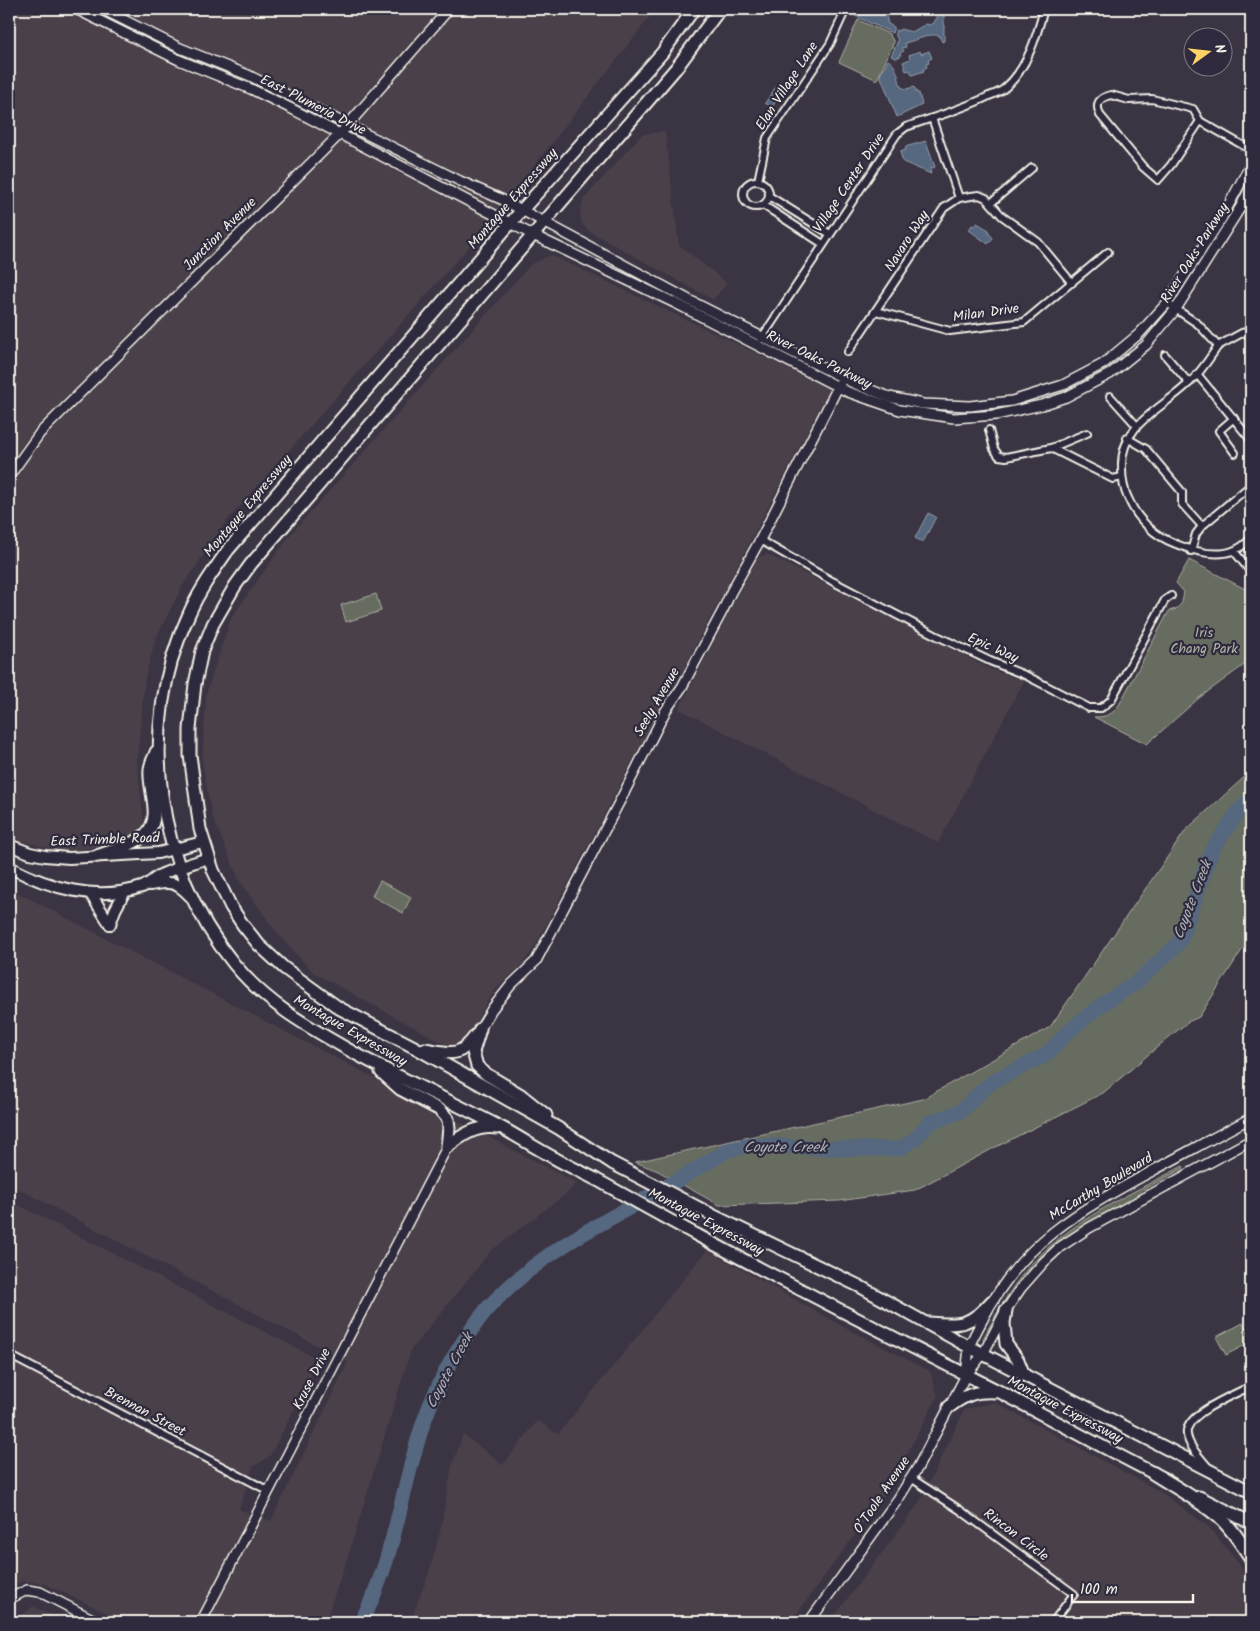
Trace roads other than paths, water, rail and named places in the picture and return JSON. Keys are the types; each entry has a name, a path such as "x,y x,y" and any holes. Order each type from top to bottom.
{"highway":[{"name":"Montague Expressway","path":"694,9 662,53 522,210 228,550 210,575 189,613 178,640 164,690 158,748 159,773 169,835 179,868 192,898 221,947 256,989 299,1022 370,1062 504,1130 696,1234 1251,1523"},
{"name":"Montague Expressway","path":"720,9 677,67 251,564 235,586 213,624 200,660 195,684 190,729 193,787 200,829 208,858 231,908 259,945 284,968 339,1008 416,1048 558,1128 619,1166 714,1216 859,1286 925,1323 1251,1492"},
{"path":"98,856 130,844 149,830 154,819 150,770 158,748"},
{"path":"416,1048 449,1054 458,1052 471,1042 480,1029"},
{"path":"480,1029 473,1052 477,1066 542,1111 558,1128"},
{"path":"370,1062 400,1089 440,1110 448,1119 447,1147"},
{"path":"447,1147 478,1128 489,1127 504,1130"},
{"path":"925,1323 948,1325 964,1323 980,1315 992,1301"},
{"path":"1006,1310 1004,1323 1006,1344 1018,1360 1024,1375"},
{"path":"949,1408 964,1396 982,1391 1002,1393"},
{"path":"1153,1473 1219,1517 1236,1536 1251,1558"}],"main road":[{"name":"East Trimble Road","path":"9,845 30,853 69,858 146,854 174,850 203,842"},
{"path":"144,886 164,873 208,858"},
{"path":"9,867 61,889 90,893 125,891 170,882 180,886 192,898"},
{"path":"90,893 110,924 125,891"}],"street":[{"name":"East Plumeria Drive","path":"76,9 88,11 179,60 251,89 533,235"},
{"name":"East Plumeria Drive","path":"102,9 180,48 248,75 522,210 544,223"},
{"name":"Junction Avenue","path":"9,476 40,433 70,401 340,134 449,9"},
{"name":"Elan Village Lane","path":"758,181 767,138 830,44 846,9"},
{"name":"Village Center Drive","path":"759,341 897,134 906,127 975,103 1005,89 1017,76 1027,57 1044,9"},
{"path":"211,73 216,62"},
{"path":"1200,121 1171,165 1158,180 1143,167 1100,115 1097,109 1098,102 1102,97 1111,95 1129,100 1152,99 1193,109 1200,121 1251,150"},
{"path":"932,118 959,198 979,195 991,203 1013,225 1038,242 1072,283"},
{"name":"River Oaks Parkway","path":"544,223 759,341 841,383 889,397 923,404 970,406 1012,401 1063,385 1103,364 1139,334 1167,303 1221,219 1251,164"},
{"path":"991,203 1032,168"},
{"path":"763,205 769,196 767,186 758,181 748,184 743,194 749,204 763,205 823,244"},
{"name":"River Oaks Parkway","path":"841,383 848,392 885,406 933,416 954,418 977,417 1023,410 1066,397 1110,374 1146,344 1176,309 1240,208 1251,186"},
{"path":"769,196 830,234"},
{"name":"Navaro Way","path":"848,352 944,208 959,198"},
{"path":"533,235 708,320 717,320 759,341"},
{"name":"Milan Drive","path":"876,310 950,331 1024,322 1108,252"},
{"path":"632,282 645,283 679,300 691,302"},
{"path":"1167,303 1198,324 1218,346"},
{"path":"1251,331 1242,333 1218,346 1208,362 1189,383 1137,426 1127,438 1121,459 1123,487 1137,516 1166,541 1192,551 1214,553 1234,550 1251,540"},
{"path":"1165,356 1189,383"},
{"path":"1197,374 1251,440"},
{"name":"Seely Avenue","path":"480,1029 492,1009 511,985 536,961 666,710 682,687 724,610 731,592 841,383"},
{"path":"1110,396 1137,426"},
{"path":"1234,418 1218,431 1235,453"},
{"path":"990,430 994,449 999,456 1006,457 1052,448 1087,433"},
{"path":"1127,438 1146,448 1182,492 1182,504 1202,526"},
{"path":"1052,448 1112,479 1122,477"},
{"path":"1192,551 1196,534 1202,526 1251,486"},
{"name":"Epic Way","path":"760,540 832,581 935,635 1027,676 1089,708 1101,708 1111,700 1164,600 1171,596"},
{"path":"1234,550 1251,572"},
{"name":"McCarthy Boulevard","path":"966,1375 970,1346 992,1301 1007,1278 1049,1234 1076,1214 1251,1118"},
{"name":"McCarthy Boulevard","path":"966,1375 984,1354 1006,1310 1021,1288 1060,1247 1085,1230 1251,1140"},
{"name":"Kruse Drive","path":"201,1622 447,1147"},
{"name":"Brennan Street","path":"9,1355 270,1491"},
{"name":"O’Toole Avenue","path":"809,1622 912,1478 966,1375"},
{"path":"1212,1472 1190,1444 1186,1433 1190,1422 1199,1413 1251,1386"},
{"name":"Rincon Circle","path":"912,1478 960,1510 1074,1594 1053,1622"},
{"path":"9,1599 27,1590 40,1592 98,1622"}],"water":[{"path":"857,9 879,9 886,16 888,24 894,27 892,33 855,16"},
{"path":"940,11 944,12 944,41 942,42 939,35 931,35 905,43 906,47 902,48 904,51 900,53 901,56 896,58 891,56 898,41 895,33 896,30 912,32 926,24 930,25 934,23"},
{"path":"920,51 921,54 929,51 932,58 928,60 929,63 926,64 927,67 923,69 924,71 912,75 910,70 906,71 903,62 910,59 909,55"},
{"path":"888,60 895,68 901,87 906,89 914,87 917,93 919,93 922,105 897,117 880,75"},
{"path":"780,81 787,86 772,107 765,103"},
{"path":"926,141 935,167 930,169 931,174 903,162 900,152 906,150 905,147"},
{"path":"977,223 989,230 988,232 993,238 988,244 969,230 972,225 975,226"},
{"path":"928,513 936,517 923,542 915,538"}],"waterway":[{"name":"Coyote Creek","path":"361,1622 373,1598 382,1573 397,1523 416,1446 436,1392 468,1335 487,1309 508,1288 536,1264 565,1244 728,1150 751,1145 896,1149 915,1139 929,1123 961,1111 995,1080 1046,1055 1068,1032 1097,1008 1138,981 1177,945 1181,939 1212,850 1238,812 1251,799"}],"park label":[{"name":"Iris Chang Park","path":"1204,642"}]}
